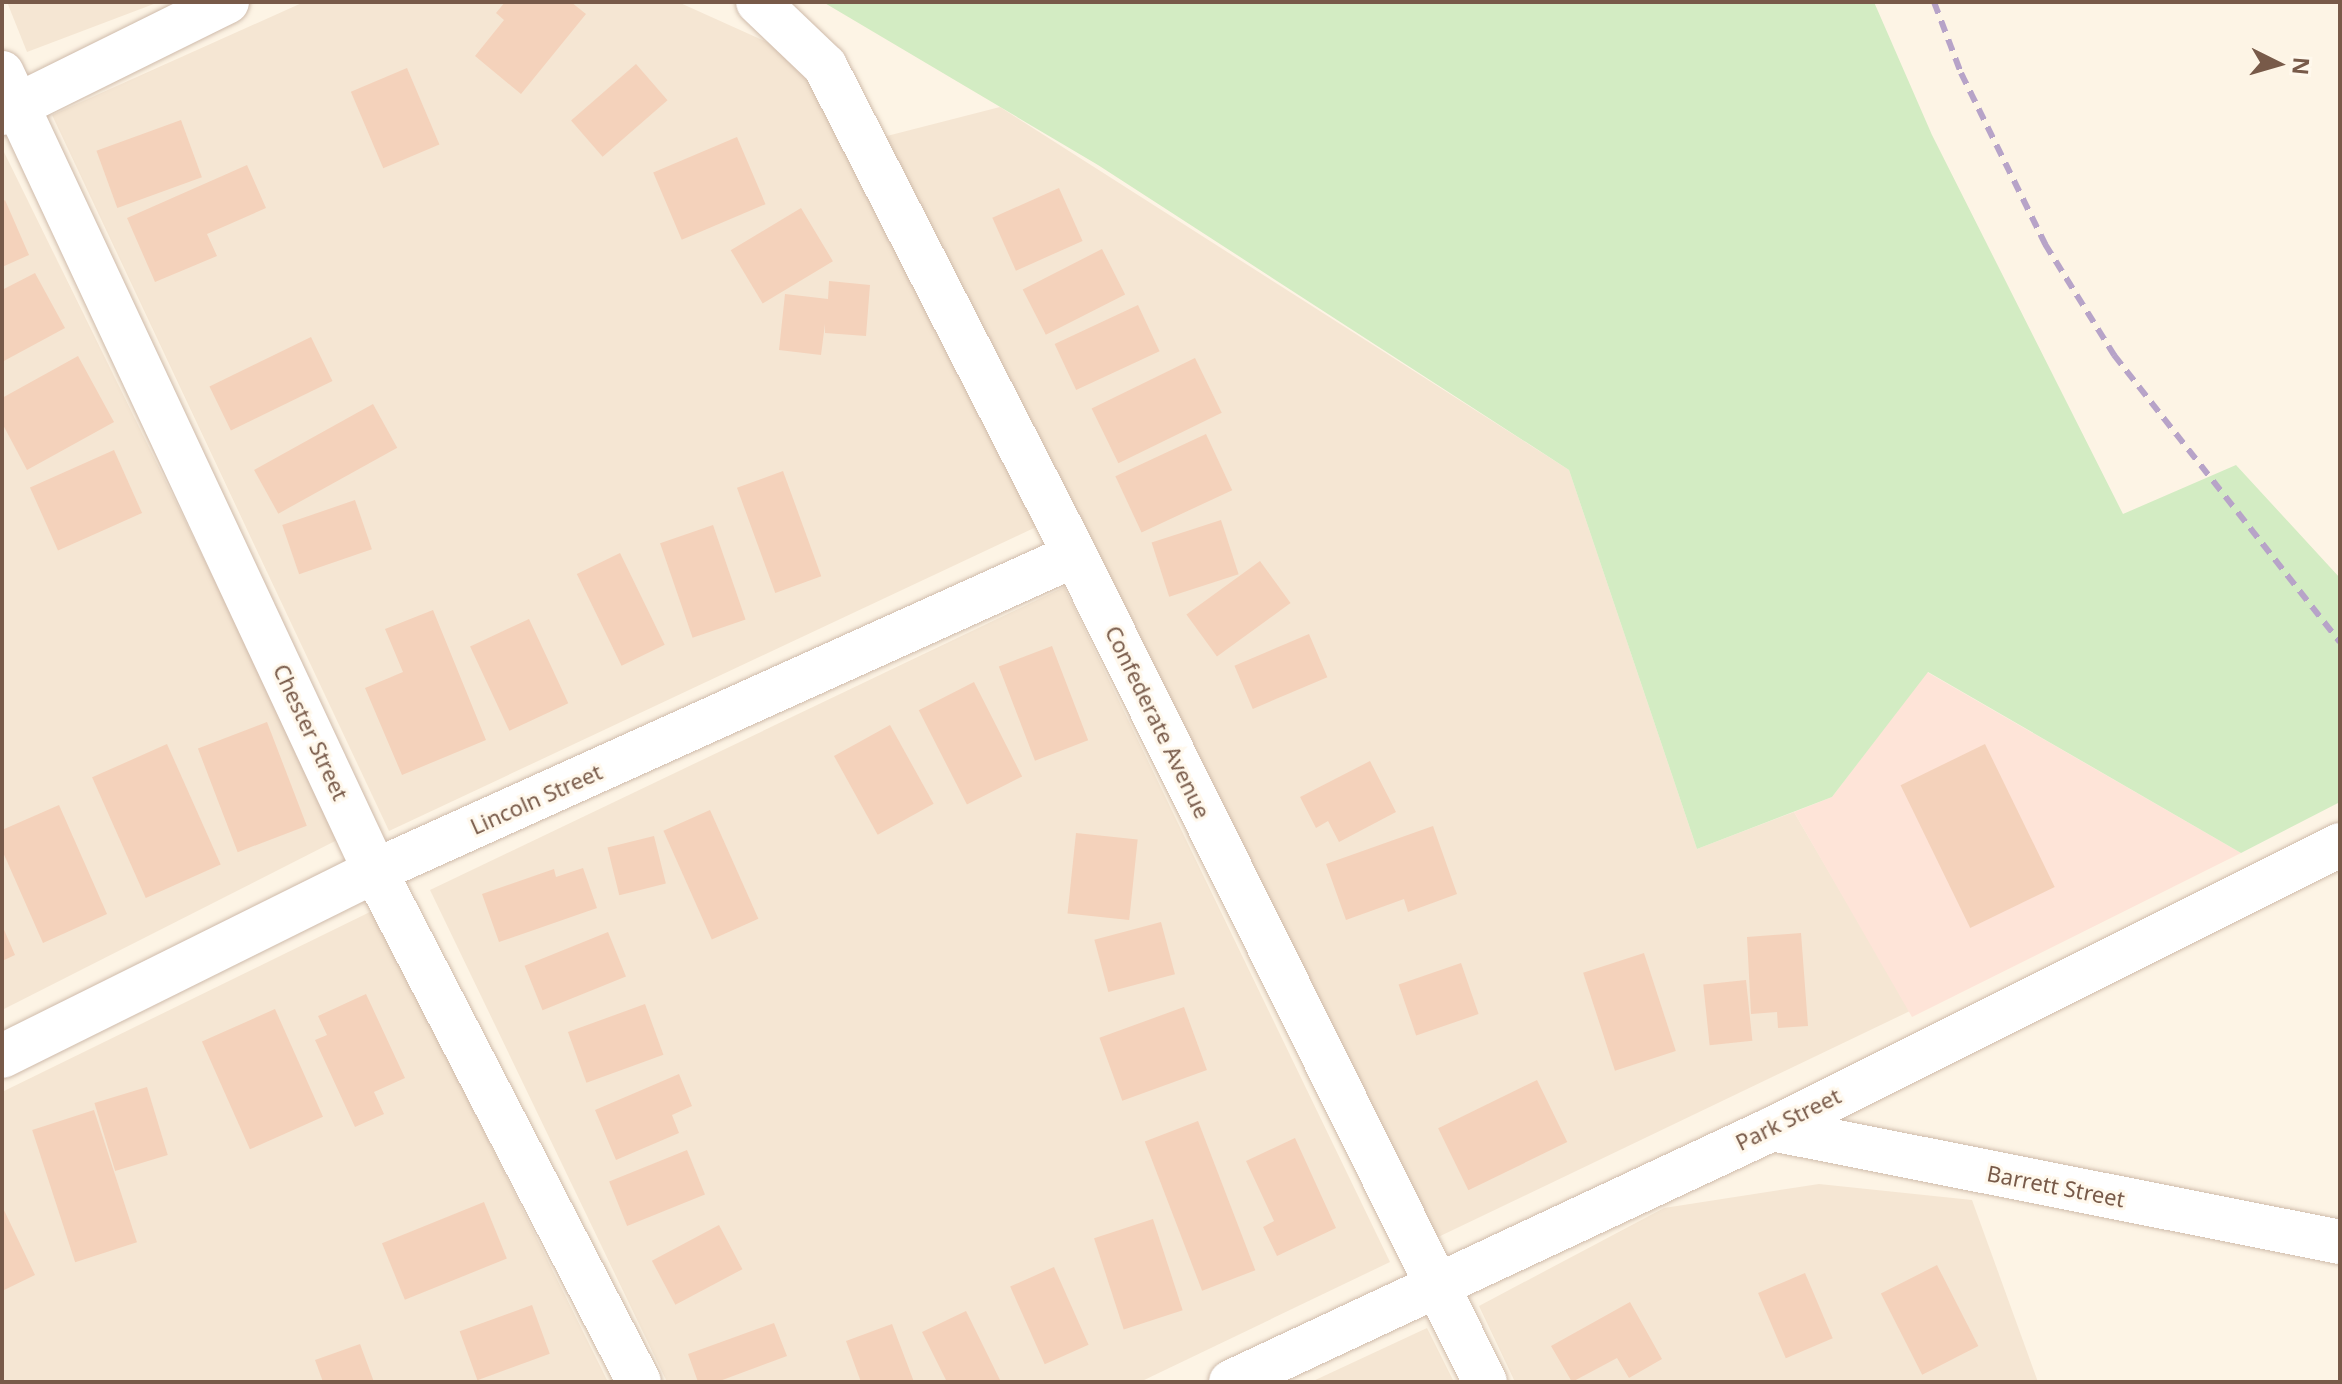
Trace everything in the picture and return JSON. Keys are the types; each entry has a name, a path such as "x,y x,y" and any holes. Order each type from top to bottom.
{"street":[{"path":"7,97 227,2"},
{"name":"Confederate Avenue","path":"758,2 825,66 1075,555 1485,1382"},
{"name":"Chester Street","path":"7,97 375,871 639,1382"},
{"name":"Lincoln Street","path":"2,1056 375,871 1075,555"},
{"name":"Park Street","path":"1231,1382 1437,1283 1772,1129 2340,845"},
{"name":"Barrett Street","path":"1772,1129 2340,1242"}],"shaded area":[{"path":"7,2 159,2 27,52"},
{"path":"304,2 678,2 798,56 1036,527 389,831 52,115"},
{"path":"1000,107 1569,470 1697,849 1794,812 1910,1011 1434,1239 883,137"},
{"path":"2,148 341,838 2,1010"},
{"path":"1064,587 1390,1262 1140,1382 667,1382 430,890"},
{"path":"1927,672 2241,853 1912,1017 1794,812 1832,797"},
{"path":"374,910 608,1382 2,1382 2,1092"},
{"path":"1819,1184 1972,1200 2038,1382 1515,1382 1479,1306 1664,1208"},
{"path":"1427,1328 1454,1382 1311,1382"}],"green space":[{"path":"823,2 1874,2 1932,135 2123,514 2236,465 2340,578 2340,802 2241,853 1928,672 1832,797 1697,849 1569,470 1098,165"}],"building":[{"path":"505,2 571,2 586,14 521,94 475,56 504,20 496,13"},
{"path":"636,64 667,100 603,157 571,120"},
{"path":"407,68 439,144 383,168 351,92"},
{"path":"181,120 202,177 117,208 96,151"},
{"path":"737,137 766,204 682,240 653,173"},
{"path":"247,165 266,208 207,234 217,256 155,282 127,218"},
{"path":"1059,188 1083,241 1016,271 992,218"},
{"path":"5,200 29,255 2,267 2,202"},
{"path":"801,208 833,261 763,303 731,250"},
{"path":"1102,249 1125,294 1046,335 1023,289"},
{"path":"35,273 65,328 2,362 2,290"},
{"path":"829,281 870,285 866,336 825,333 825,324 821,355 779,350 785,294 828,299"},
{"path":"1138,305 1160,351 1076,390 1055,344"},
{"path":"311,337 332,381 231,431 209,387"},
{"path":"78,356 114,422 27,470 2,423 2,398"},
{"path":"1195,358 1222,413 1118,463 1092,408"},
{"path":"373,404 397,448 278,514 254,470"},
{"path":"1206,434 1232,490 1142,532 1115,476"},
{"path":"114,450 142,513 58,550 30,487"},
{"path":"783,471 821,576 775,593 737,488"},
{"path":"355,500 372,549 299,574 282,525"},
{"path":"1221,520 1239,574 1169,597 1152,543"},
{"path":"713,525 746,620 693,638 660,543"},
{"path":"620,553 665,645 622,666 577,574"},
{"path":"1260,561 1291,603 1217,657 1186,614"},
{"path":"433,610 486,740 402,775 365,688 403,672 385,629"},
{"path":"529,619 568,703 509,731 470,646"},
{"path":"1309,634 1327,677 1253,709 1234,666"},
{"path":"1052,646 1088,740 1035,761 999,666"},
{"path":"974,682 1022,776 967,805 919,710"},
{"path":"267,722 307,826 238,852 198,749"},
{"path":"890,725 934,804 878,835 834,756"},
{"path":"167,744 221,865 146,898 92,777"},
{"path":"1985,744 2055,887 1970,928 1901,785"},
{"path":"1370,761 1396,812 1339,842 1328,821 1316,828 1300,797"},
{"path":"59,805 107,914 43,943 2,850 2,830"},
{"path":"710,810 758,919 712,939 663,831"},
{"path":"1433,826 1457,894 1408,912 1404,899 1346,920 1326,864"},
{"path":"1076,833 1138,839 1129,920 1068,914"},
{"path":"654,836 666,884 619,895 607,848"},
{"path":"583,868 597,908 499,942 482,894 554,869 556,877"},
{"path":"1161,922 1175,974 1108,992 1094,940"},
{"path":"2,925 15,955 2,961"},
{"path":"608,932 626,977 543,1010 525,966"},
{"path":"1801,933 1808,1026 1778,1028 1777,1012 1751,1014 1747,937"},
{"path":"1644,953 1676,1051 1615,1071 1583,973"},
{"path":"1461,963 1479,1014 1416,1036 1399,984"},
{"path":"1746,980 1752,1041 1710,1045 1703,984"},
{"path":"366,994 405,1078 374,1092 384,1114 355,1127 315,1040 327,1035 318,1016"},
{"path":"645,1004 663,1055 586,1083 568,1032"},
{"path":"1184,1007 1207,1070 1122,1101 1099,1038"},
{"path":"275,1009 323,1117 250,1149 202,1042"},
{"path":"679,1074 692,1106 672,1115 679,1133 616,1160 595,1110"},
{"path":"1537,1080 1567,1142 1468,1190 1438,1128"},
{"path":"147,1087 168,1155 115,1171 94,1103"},
{"path":"94,1110 137,1242 75,1262 32,1130"},
{"path":"1198,1121 1255,1270 1202,1291 1145,1141"},
{"path":"1295,1138 1336,1228 1277,1256 1263,1227 1274,1221 1246,1161"},
{"path":"687,1150 705,1195 627,1226 609,1181"},
{"path":"484,1202 507,1259 405,1300 382,1243"},
{"path":"2,1206 35,1275 2,1291"},
{"path":"1153,1219 1183,1310 1124,1329 1094,1238"},
{"path":"719,1225 742,1269 675,1305 652,1261"},
{"path":"1937,1265 1978,1346 1922,1375 1881,1294"},
{"path":"1054,1267 1089,1345 1045,1364 1010,1287"},
{"path":"1805,1273 1833,1338 1786,1358 1758,1293"},
{"path":"1630,1302 1662,1359 1629,1378 1617,1358 1572,1382 1551,1346"},
{"path":"532,1305 550,1354 477,1380 460,1331"},
{"path":"966,1311 1001,1382 947,1382 922,1332"},
{"path":"774,1323 787,1356 717,1382 698,1382 688,1354"},
{"path":"892,1324 914,1382 861,1382 846,1341"},
{"path":"360,1344 374,1382 323,1382 315,1360"}],"railway":[{"path":"1934,2 1961,73 2045,244 2114,355 2340,642"}]}
